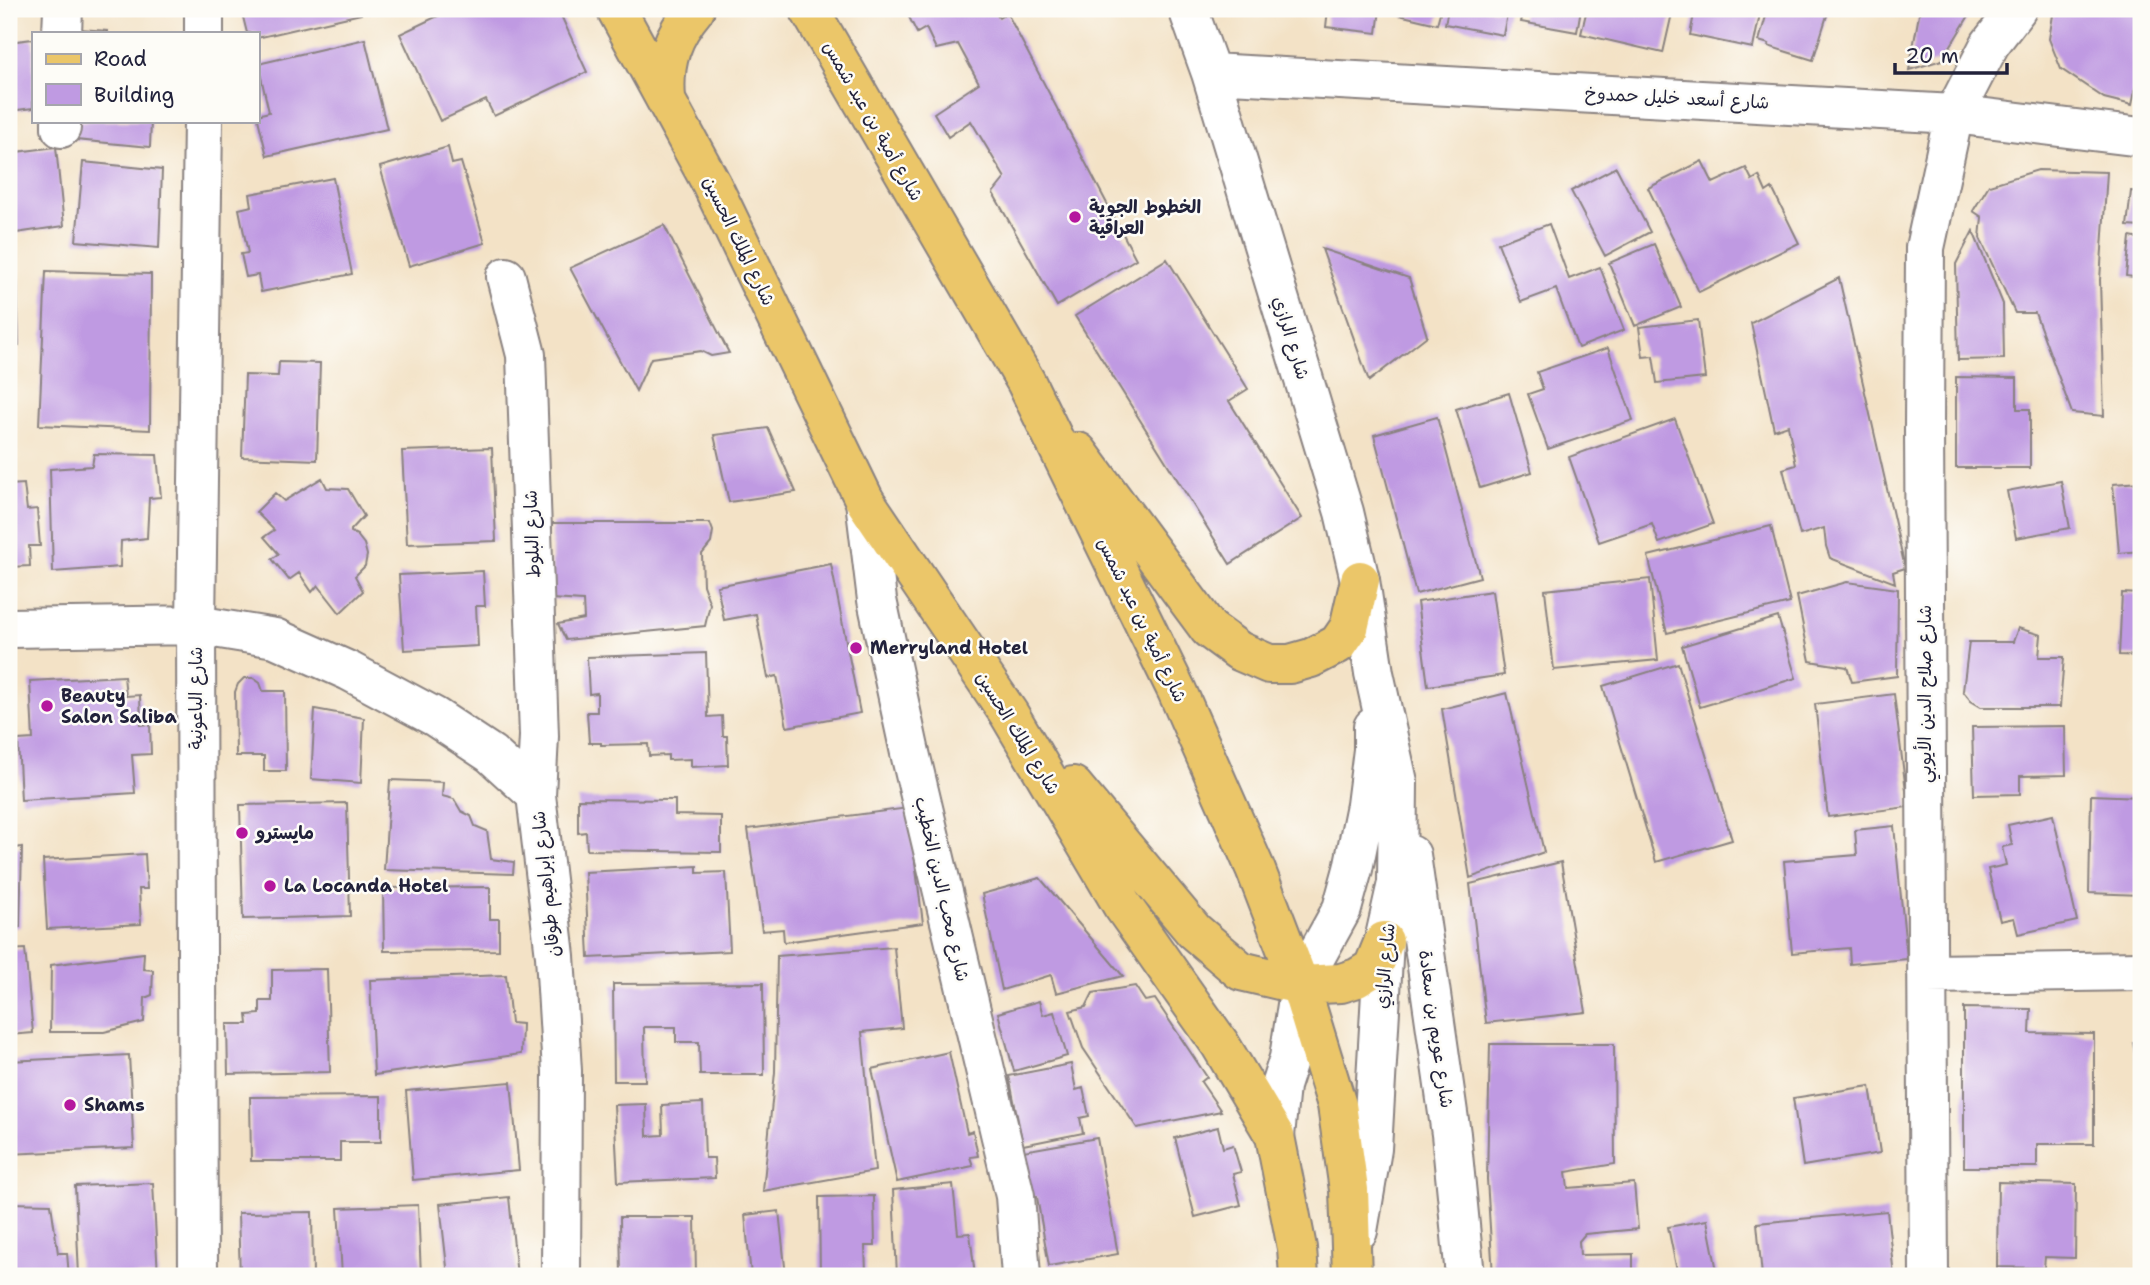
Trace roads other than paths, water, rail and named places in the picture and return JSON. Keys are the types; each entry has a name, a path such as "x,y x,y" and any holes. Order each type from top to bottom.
{"main road":[{"name":"شارع الملك الحسين","path":"615,9 666,98 710,183 865,501 1009,714 1122,905 1220,1044 1275,1136 1297,1248 1299,1276"},
{"path":"666,98 670,50 680,26 695,9"},
{"name":"شارع أمية بن عبد شمس","path":"809,16 1026,382 1177,691 1255,868 1300,985 1336,1105 1349,1190 1352,1269"},
{"path":"1026,382 1209,629 1239,651 1269,664 1290,664 1311,658 1338,645 1349,628 1360,580"},
{"path":"1009,714 1194,931 1241,971 1300,985 1341,983 1357,978 1373,968 1384,941"}],"street":[{"path":"62,9 62,32"},
{"path":"204,9 204,32"},
{"name":"شارع الرازي","path":"1188,9 1211,73 1344,512 1360,580 1374,673 1398,782 1397,883 1384,941 1372,1149 1352,1269"},
{"name":"شارع صلاح الدين الأيوبي","path":"1929,1276 1925,248 1954,114 1990,44 2017,9"},
{"name":"شارع أسعد خليل حمدوخ","path":"1211,73 1954,114 2141,137"},
{"name":"شارع الباعونية","path":"198,1276 196,625 203,122"},
{"name":"شارع البلوط","path":"506,277 526,355 540,736 536,795"},
{"name":"شارع محب الدين الخطيب","path":"865,501 877,600 899,702 1015,1196 1021,1276"},
{"name":"شارع إبراهيم طوقان","path":"9,628 196,625 275,638 349,671 435,717 491,754 536,795 555,957 562,1071 561,1276"},
{"name":"شارع الرازي","path":"1275,1136 1280,1086 1289,1058 1300,985 1342,909 1353,869 1366,805 1373,750 1374,673"},
{"name":"شارع عويم بن سعادة","path":"1398,782 1417,891 1451,1134 1465,1276"},
{"path":"1927,974 2141,971"}],"place":[{"name":"الخطوط الجوية العراقية","path":"1075,217"},
{"name":"Merryland Hotel","path":"856,648"},
{"name":"Beauty Salon Saliba","path":"47,706"},
{"name":"مايسترو","path":"242,833"},
{"name":"La Locanda Hotel","path":"270,886"},
{"name":"Shams","path":"70,1105"}]}
